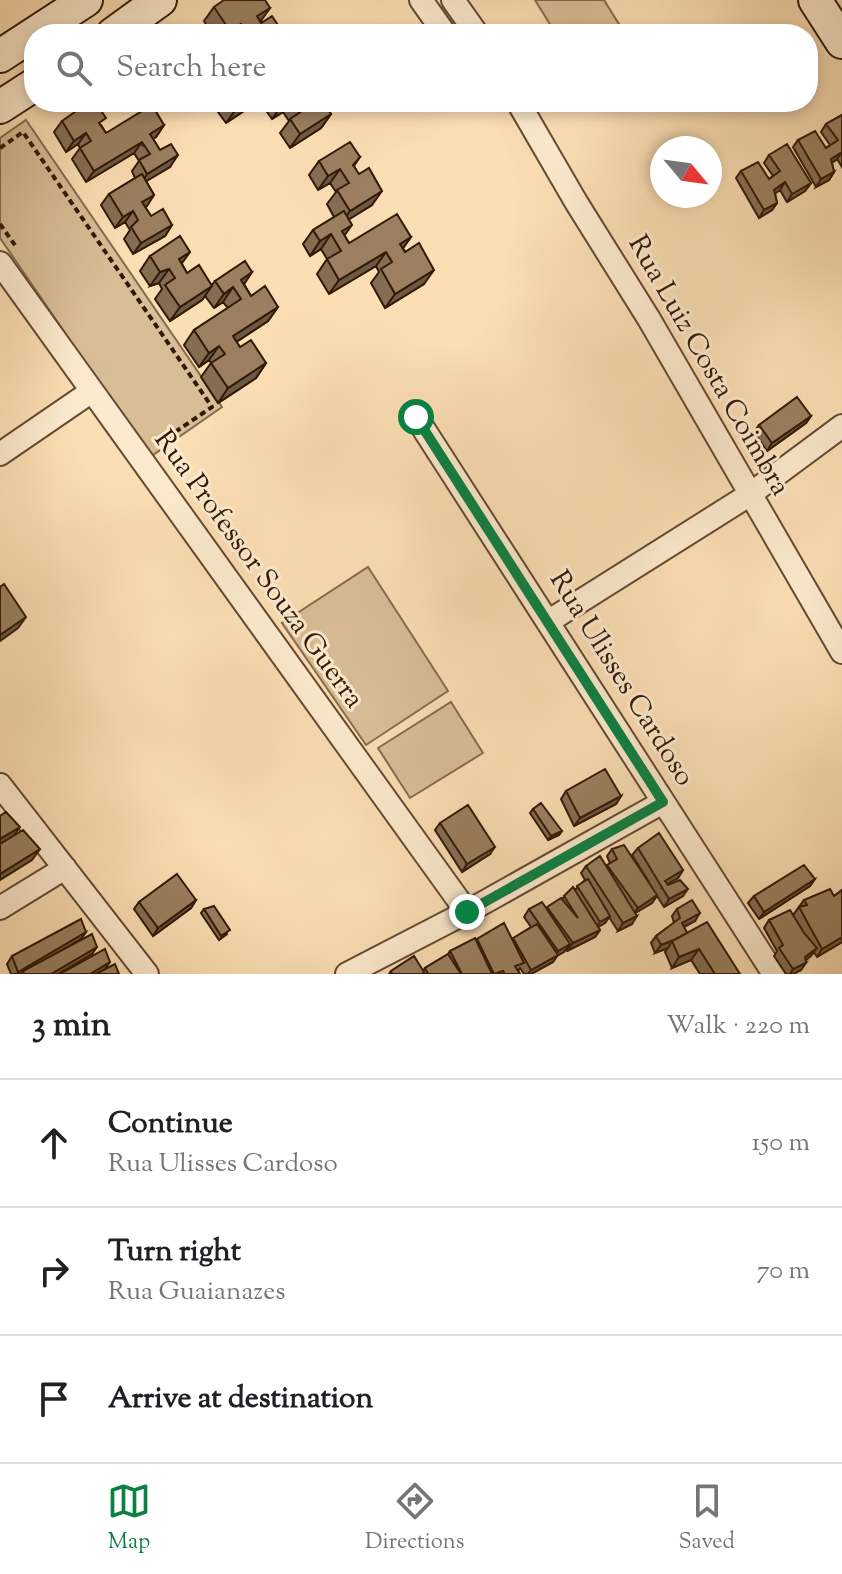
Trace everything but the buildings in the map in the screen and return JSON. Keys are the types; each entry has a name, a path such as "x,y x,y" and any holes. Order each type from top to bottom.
{"main road":[{"path":"49,24 86,0"},
{"path":"127,24 160,0"},
{"path":"815,0 842,42"},
{"path":"0,56 24,40"},
{"path":"0,107 24,91"}],"street":[{"path":"421,0 438,24"},
{"path":"453,0 470,24"},
{"name":"Rua Luiz Costa Coimbra","path":"521,112 649,319 842,652"},
{"name":"Rua Professor Souza Guerra","path":"9,257 92,391 467,912"},
{"path":"0,454 92,391"},
{"name":"Rua Ulisses Cardoso","path":"416,417 774,974"},
{"path":"549,621 749,495 842,426"},
{"path":"0,785 147,974"},
{"path":"347,974 467,912 663,802"},
{"path":"0,908 65,868"}],"path":[{"path":"0,148 23,132 212,407 153,447"},
{"path":"0,224 9,257"}],"shaded area":[{"path":"535,0 604,0 619,24 550,24"},
{"path":"26,120 222,407 150,457 0,238 0,138"},
{"path":"368,567 448,691 366,745 282,623"},
{"path":"451,702 483,753 410,798 378,748"}],"route":[{"path":"416,417 663,802 467,912"}]}
